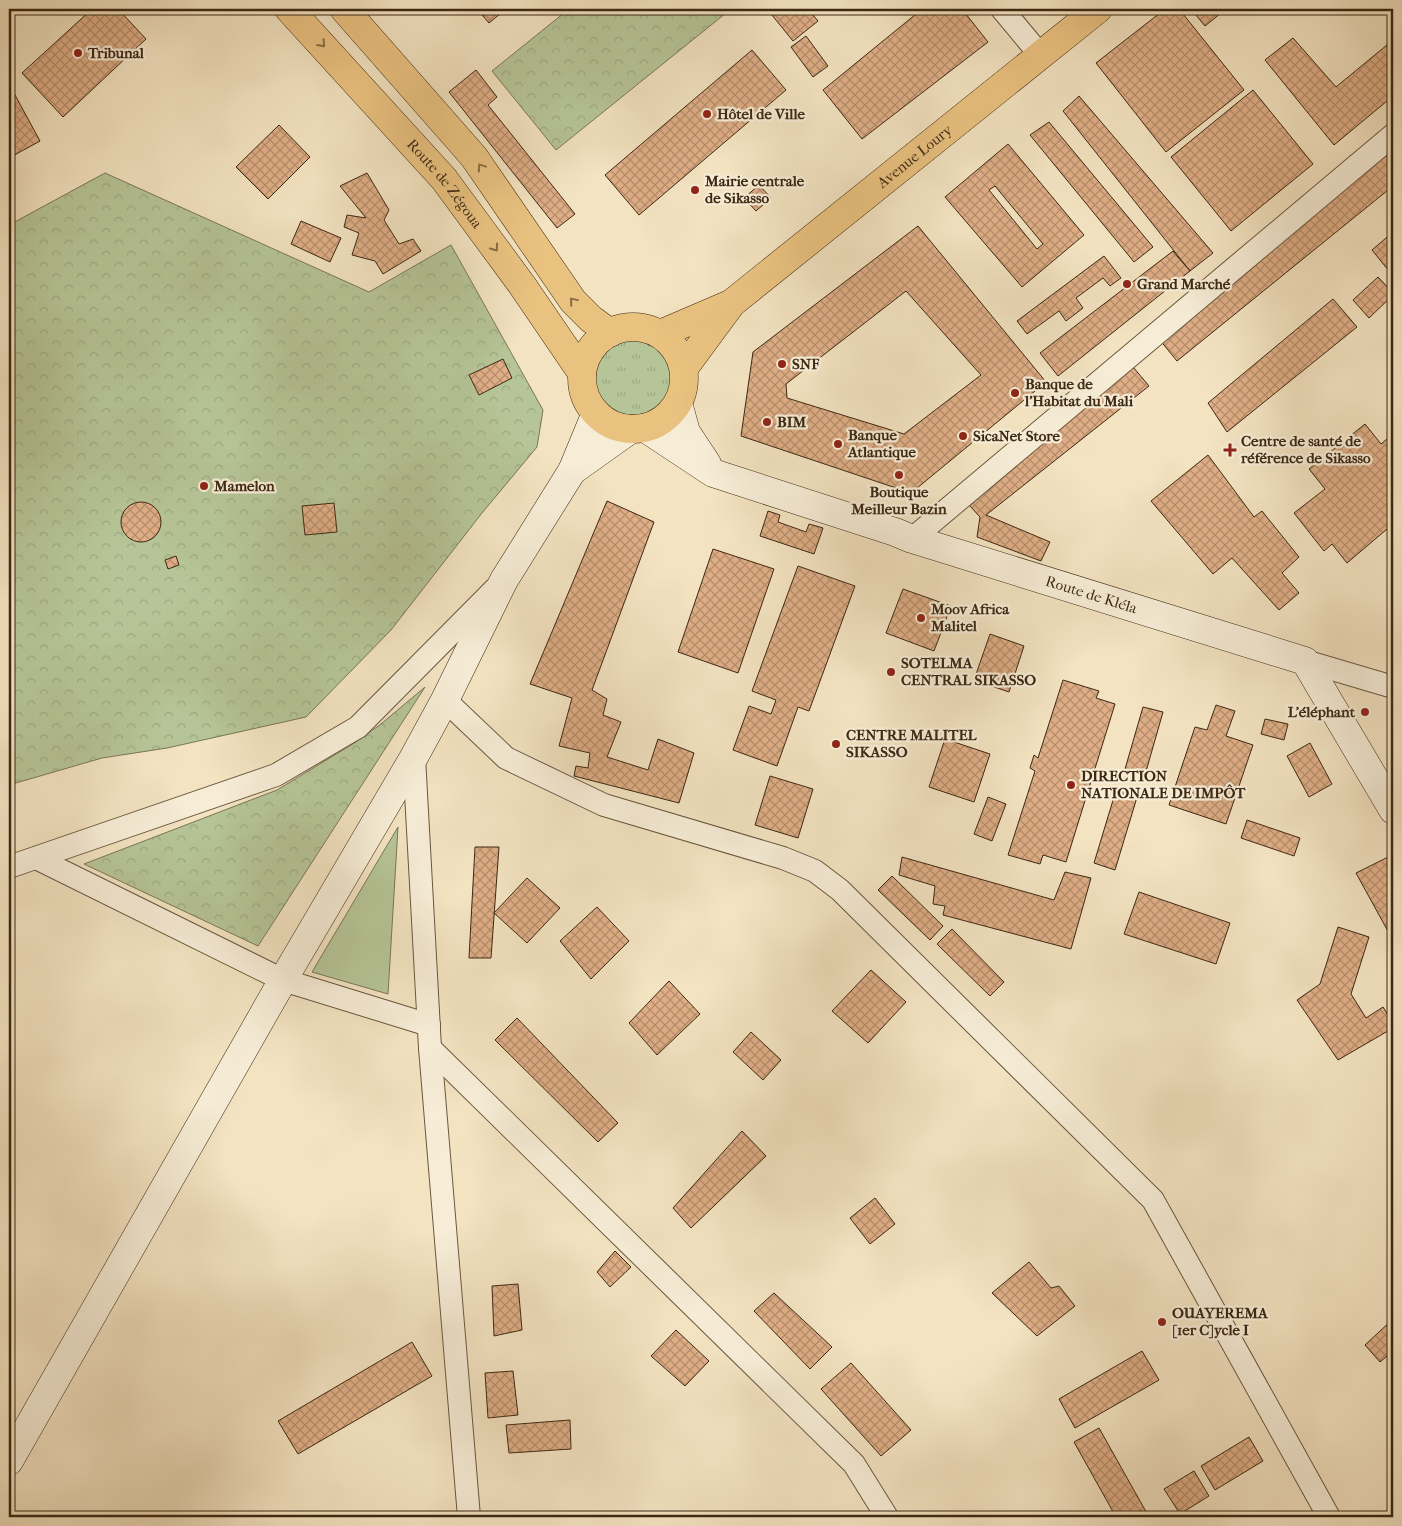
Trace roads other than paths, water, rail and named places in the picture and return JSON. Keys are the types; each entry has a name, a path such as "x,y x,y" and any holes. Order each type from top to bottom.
{"main road":[{"name":"Route de Zégoua","path":"289,9 444,179 522,285 582,373"},
{"path":"344,9 474,157 573,301 591,319 610,333"},
{"name":"Avenue Loury","path":"732,303 1098,9"},
{"path":"660,334 732,303"},
{"path":"684,368 732,303"},
{"path":"630,327 650,330 660,334 671,343 679,355 684,368 682,392 678,403 664,419 638,428 618,427 596,413 588,401 583,387 582,373 585,361 599,340 610,333 630,327"}],"street":[{"path":"1002,9 1041,56"},
{"path":"912,539 1393,135"},
{"path":"678,403 686,432 713,473"},
{"path":"9,1461 283,980 414,757 445,700 504,580 572,471 596,413"},
{"path":"572,471 638,428"},
{"name":"Route de Kléla","path":"638,428 713,473 912,539 1305,661"},
{"path":"9,867 276,775 358,727 504,580"},
{"path":"1305,661 1393,687"},
{"path":"1305,661 1393,810"},
{"path":"445,700 506,758 604,805 799,864 815,871 840,890 1153,1200 1329,1517"},
{"path":"414,757 430,1048 469,1517"},
{"path":"36,858 283,980 429,1026"},
{"path":"430,1048 854,1464 887,1517"}],"place":[{"name":"Tribunal","path":"78,53"},
{"name":"Hôtel de Ville","path":"707,114"},
{"name":"Mairie centrale de Sikasso","path":"695,190"},
{"name":"Grand Marché","path":"1127,284"},
{"name":"SNF","path":"782,364"},
{"name":"Banque de l'Habitat du Mali","path":"1015,393"},
{"name":"BIM","path":"767,422"},
{"name":"SicaNet Store","path":"963,436"},
{"name":"Banque Atlantique","path":"838,444"},
{"name":"Centre de santé de référence de Sikasso","path":"1230,450"},
{"name":"Boutique Meilleur Bazin","path":"899,475"},
{"name":"Mamelon","path":"204,486"},
{"name":"Moov Africa Malitel","path":"921,618"},
{"name":"SOTELMA CENTRAL SIKASSO","path":"891,672"},
{"name":"L'éléphant","path":"1365,712"},
{"name":"CENTRE MALITEL SIKASSO","path":"836,744"},
{"name":"DIRECTION NATIONALE DE IMPÔT","path":"1071,785"},
{"name":"OUAYEREMA [1er C]ycle I","path":"1162,1322"}]}
